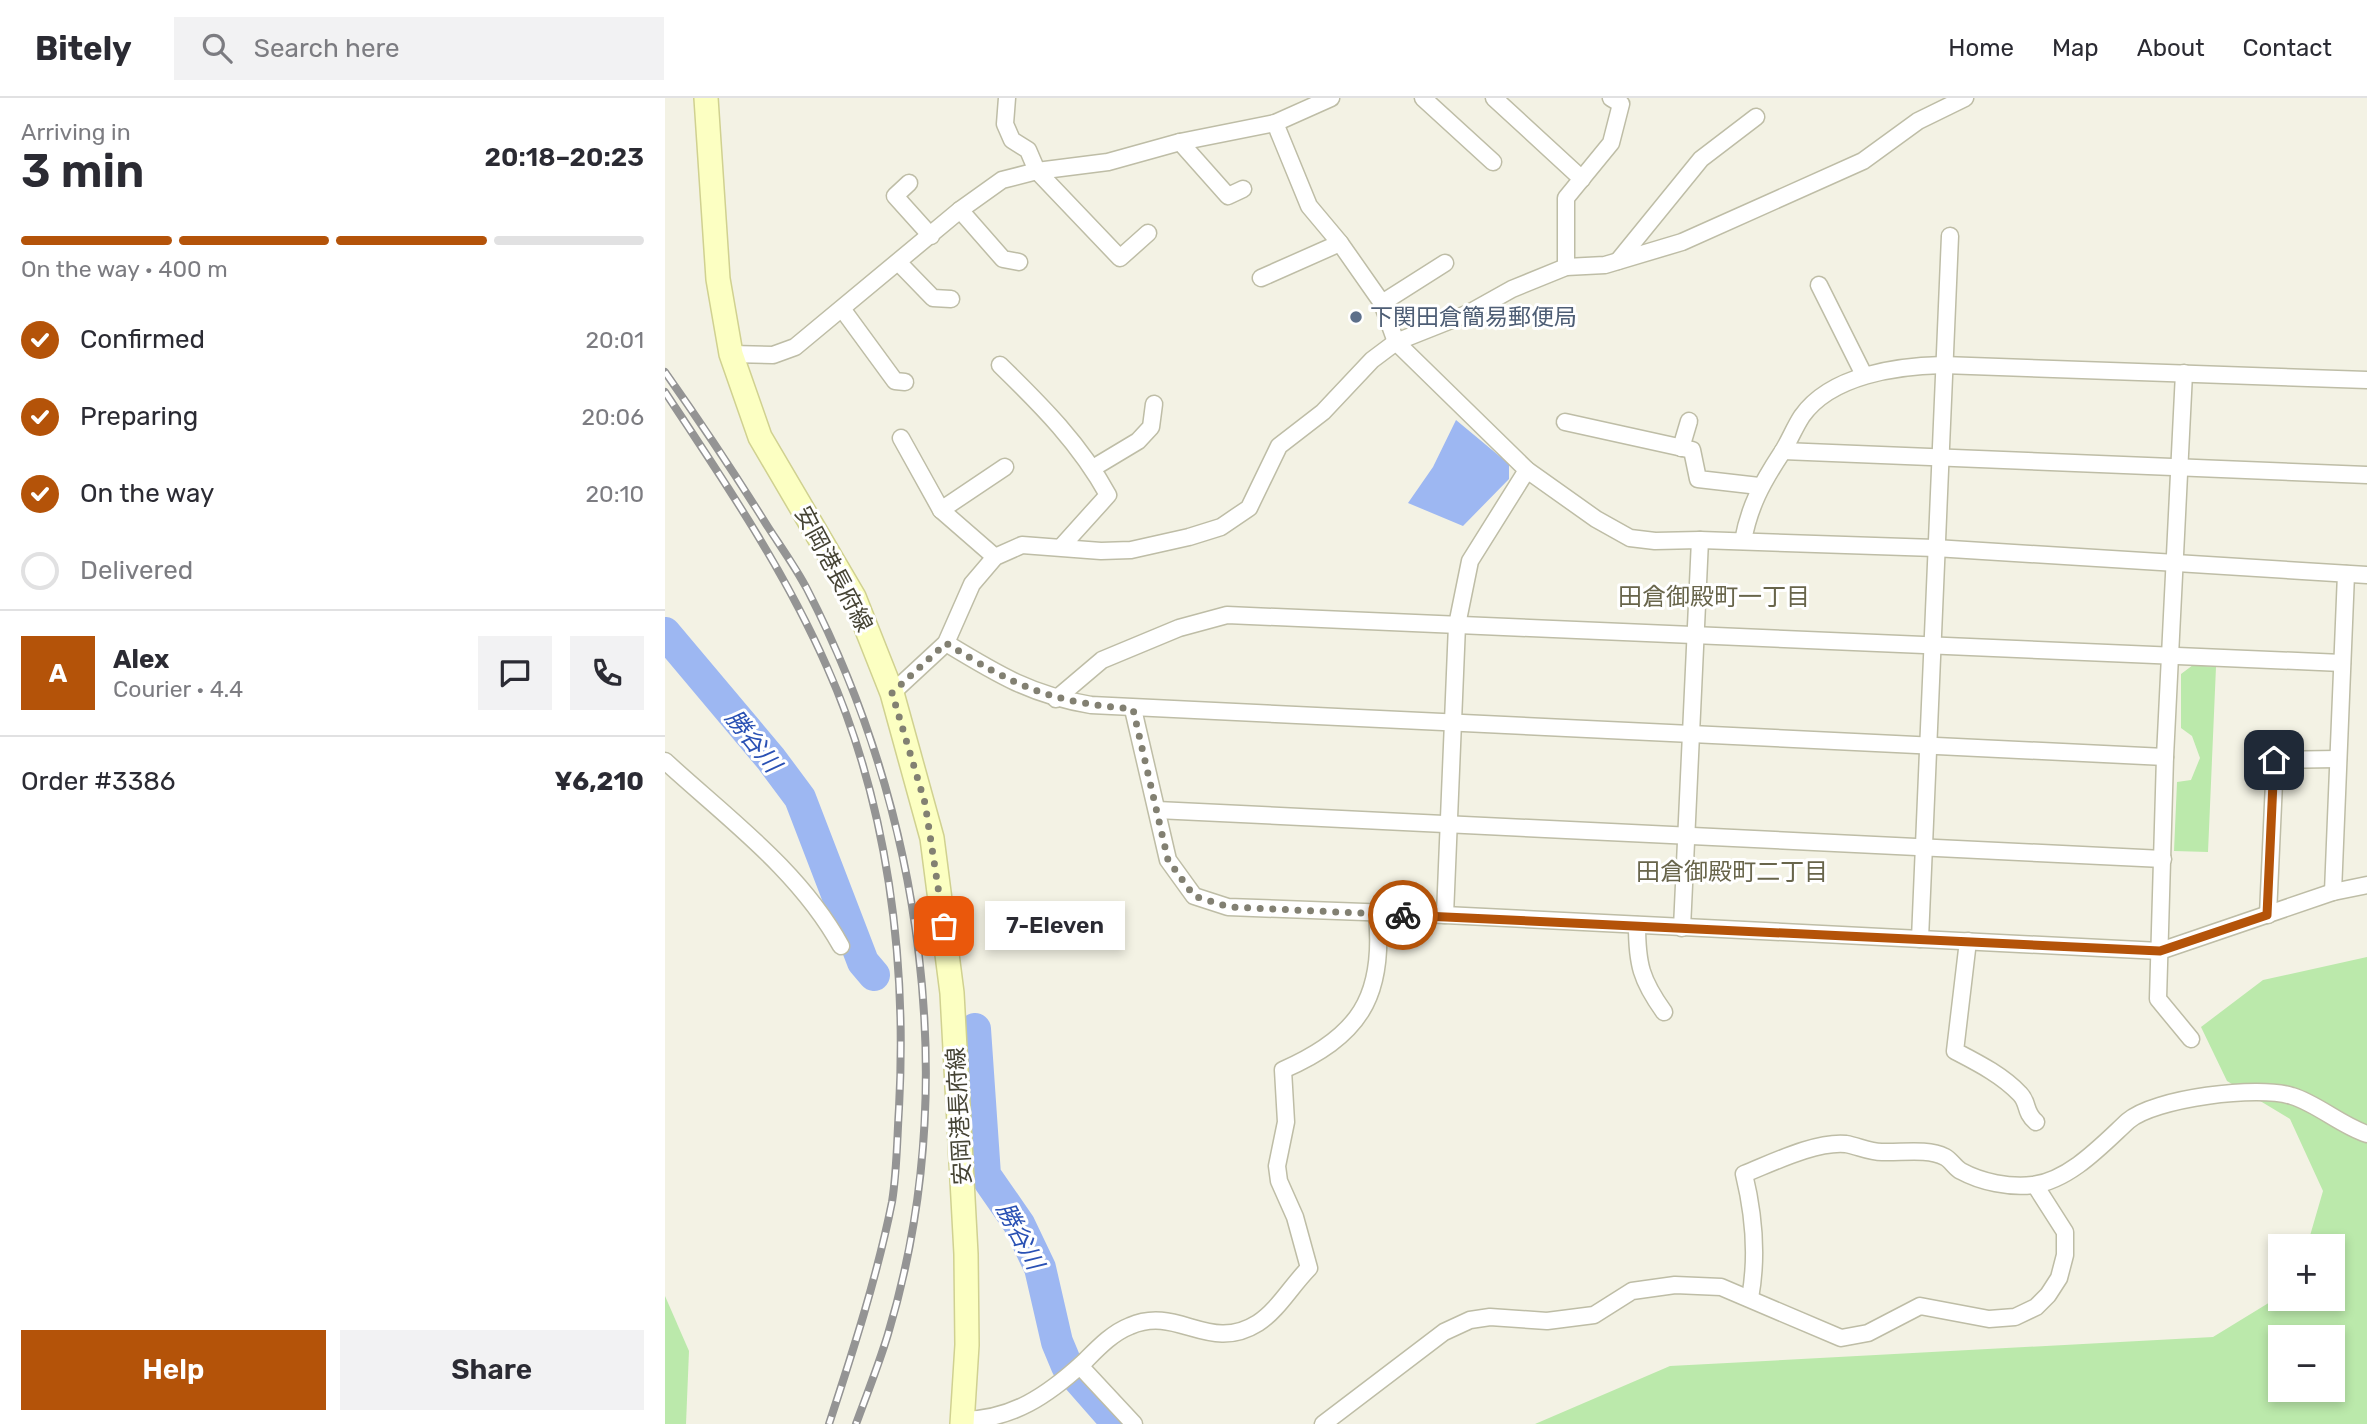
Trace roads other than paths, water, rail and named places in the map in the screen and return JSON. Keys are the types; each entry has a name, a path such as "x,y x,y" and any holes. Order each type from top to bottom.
{"main road":[{"name":"安岡港長府線","path":"706,98 718,279 730,354 760,437 854,597 892,693 932,838 952,993 972,1422"}],"street":[{"path":"1007,98 1005,124 1012,140 1028,150 1037,171 1120,258 1148,233"},
{"path":"730,354 773,355 795,347 843,310 960,210 1002,180 1037,171 1108,162 1180,142 1275,123 1331,98"},
{"path":"1423,98 1493,162"},
{"path":"1494,98 1582,179"},
{"path":"1566,267 1566,198 1611,144 1621,104 1611,98"},
{"path":"892,693 946,643 972,584 995,557 1021,545 1101,551 1131,550 1221,527 1249,508 1279,446 1323,412 1372,360 1396,342 1469,313 1511,289 1566,267 1618,261 1682,242 1863,161 1918,121 1959,99"},
{"path":"1618,261 1700,159 1756,117"},
{"path":"1275,123 1309,206 1340,243 1382,303 1396,342 1527,470 1596,519 1630,538 1655,541 1743,541 1935,548 2367,575"},
{"path":"1180,142 1228,196 1243,189"},
{"path":"909,183 895,196 931,236"},
{"path":"960,210 1003,259 1019,262"},
{"path":"1920,939 1950,236"},
{"path":"1261,278 1340,243"},
{"path":"899,262 933,298 951,299"},
{"path":"1382,303 1445,263"},
{"path":"1819,285 1864,375"},
{"path":"843,310 895,381 905,383"},
{"path":"1000,365 1058,422 1093,468 1108,495 1062,546"},
{"path":"1743,541 1759,486 1783,451 1803,414 1842,384 1864,375 1919,365 1943,365 2367,380"},
{"path":"2184,373 2165,757 2158,999 2191,1038"},
{"path":"1093,468 1139,441 1151,427 1154,404"},
{"path":"1681,448 1689,421"},
{"path":"1565,422 1692,450 1698,479 1759,486"},
{"path":"901,438 941,510 995,557"},
{"path":"1783,451 2367,475"},
{"path":"941,510 1005,467"},
{"path":"1445,915 1457,625 1470,561 1527,470"},
{"path":"1682,928 1700,540"},
{"path":"2333,892 2346,574"},
{"path":"1056,699 1102,660 1179,628 1227,615 2342,663"},
{"path":"946,643 1007,681 1056,699 1133,709 2165,757"},
{"path":"1133,709 1168,860 1194,896 1229,907 1377,915 1445,915 2160,951 2333,892 2367,885"},
{"path":"2267,915 2274,760 2338,759"},
{"path":"665,761 766,851 813,904 841,946"},
{"path":"1157,810 2162,859"},
{"path":"972,1422 1020,1410 1073,1371 1118,1331 1140,1322 1166,1319 1206,1334 1240,1331 1252,1326 1266,1316 1309,1268 1295,1217 1279,1181 1277,1166 1286,1122 1283,1070 1313,1057 1337,1040 1365,1010 1377,967 1377,915"},
{"path":"1637,925 1637,960 1647,988 1664,1012"},
{"path":"1968,941 1955,1051 1993,1072 2023,1097 2028,1115 2036,1122"},
{"path":"1750,1298 1754,1276 1754,1223 1744,1174 1801,1152 1847,1144 1865,1150 1945,1157 1959,1171 1992,1182 2013,1186 2035,1185 2069,1170 2092,1154 2144,1109 2257,1090 2293,1096 2367,1134"},
{"path":"1323,1424 1444,1332 1470,1320 1490,1317 1547,1321 1594,1315 1632,1291 1675,1285 1721,1287 1840,1338 1868,1333 1920,1306 1989,1319 2015,1317 2036,1307 2048,1295 2059,1278 2065,1255 2065,1232 2035,1185"},
{"path":"1073,1371 1134,1424"}],"water":[{"path":"1456,420 1509,464 1509,479 1463,526 1408,503 1433,467"}],"waterway":[{"name":"勝谷川","path":"665,633 771,759 800,798 863,962 874,975"},
{"name":"勝谷川","path":"975,1029 985,1175 1019,1224 1040,1268 1057,1342 1067,1366 1118,1424"}],"railway":[{"path":"665,372 807,589 847,676 879,766 903,859 919,954 925,1050 923,1146 911,1241 888,1334 856,1424"},
{"path":"665,392 772,560 827,667 848,719 865,773 889,883 900,996 901,1052 894,1190 872,1286 829,1424"}],"place":[{"name":"下関田倉簡易郵便局","path":"1356,317"},
{"name":"7-Eleven","path":"944,926"}],"district":[{"name":"田倉御殿町一丁目","path":"1714,597"},
{"name":"田倉御殿町二丁目","path":"1732,872"}]}
